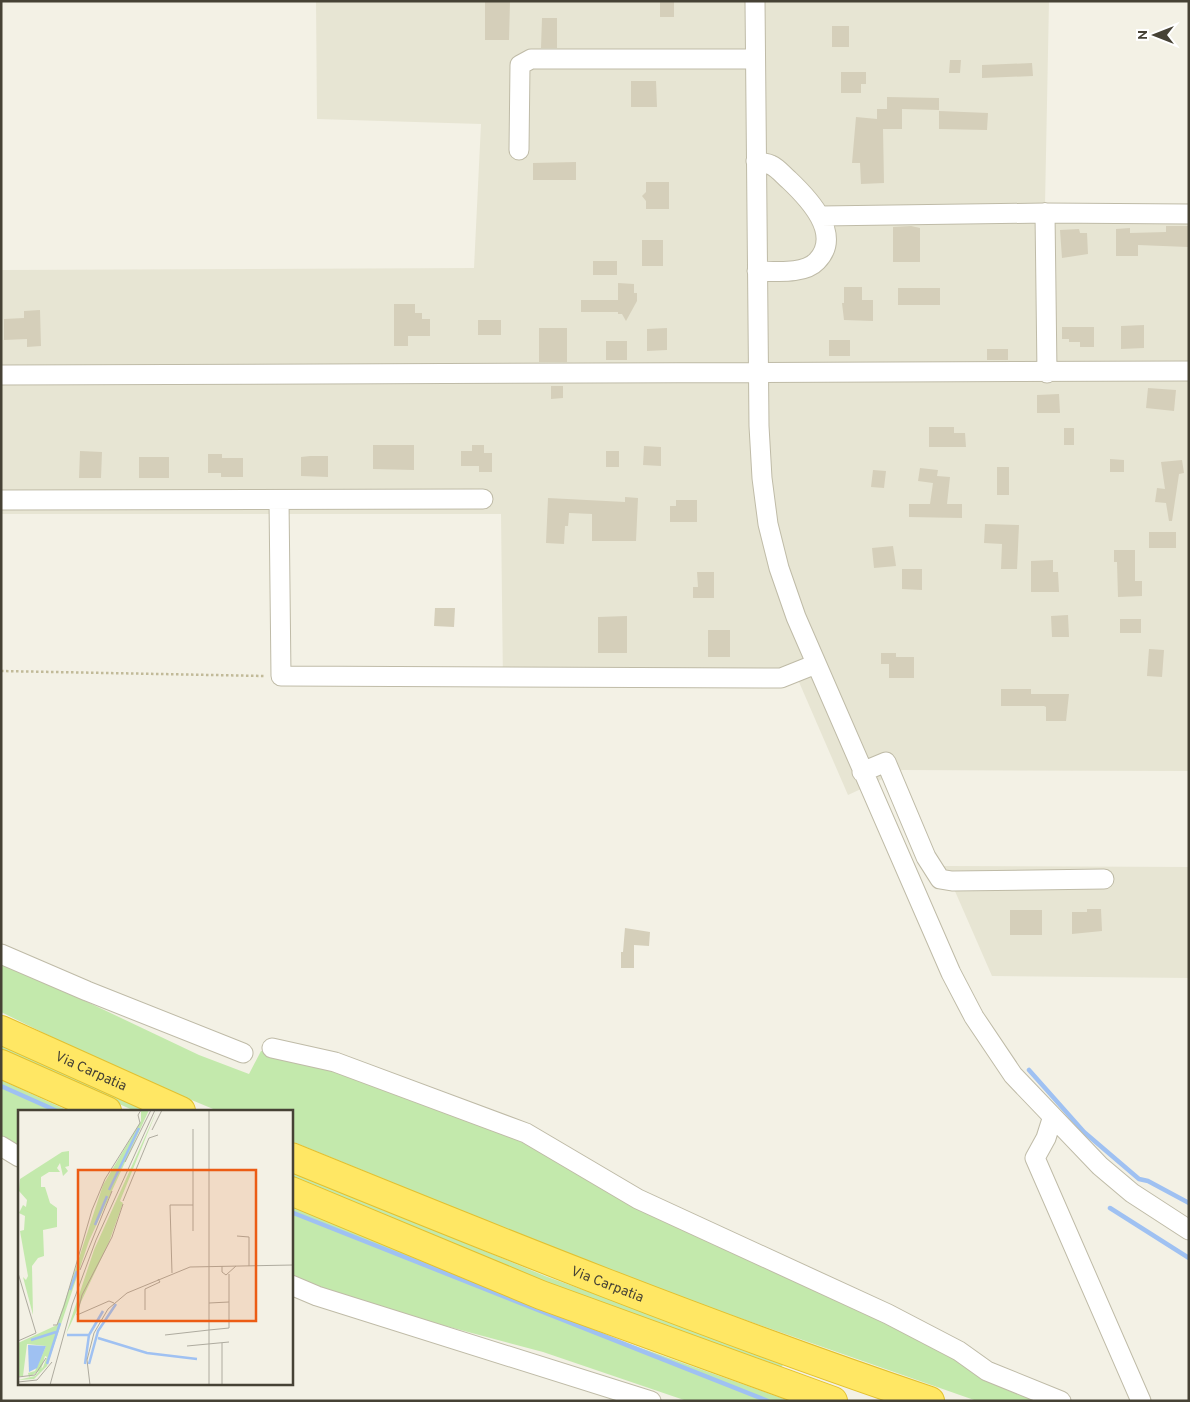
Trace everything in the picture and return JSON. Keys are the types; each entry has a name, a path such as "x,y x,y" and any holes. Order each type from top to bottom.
{"highway":[{"name":"Via Carpatia","path":"1,1030 179,1110"},
{"path":"1,1064 105,1110"},
{"name":"Via Carpatia","path":"292,1157 563,1268 818,1363 930,1401"},
{"path":"292,1190 541,1295 833,1401"}],"street":[{"path":"755,1 758,373 762,478 768,524 779,568 816,664 862,772 951,973 974,1017 1013,1075 1052,1118 1100,1166 1132,1193 1189,1230"},
{"path":"519,150 520,65 531,59 756,58"},
{"path":"756,162 772,165 806,196 821,216 825,235 824,250 817,262 806,268 790,271 757,271"},
{"path":"821,216 1045,213 1189,214"},
{"path":"1045,213 1047,373"},
{"path":"1,375 1047,373 1189,371"},
{"path":"1,500 483,499"},
{"path":"279,500 281,676 781,678 816,664"},
{"path":"862,772 886,762 926,856 940,879 952,881 1104,879"},
{"path":"1,954 87,991 243,1053"},
{"path":"272,1048 335,1062 526,1133 638,1199 888,1314 959,1351 987,1372 1061,1401"},
{"path":"1052,1118 1046,1138 1035,1158 1141,1401"},
{"path":"1,1146 18,1156"},
{"path":"292,1285 317,1296 651,1401"}],"path":[{"path":"1,671 281,676"}],"shaded area":[{"path":"316,1 1049,1 1045,205 1189,206 1189,771 902,770 848,795 799,682 503,684 501,514 1,514 1,270 474,268 481,124 317,119"},
{"path":"944,866 1189,867 1189,978 992,976"}],"green space":[{"path":"1,961 199,1055 249,1074 261,1051 276,1052 324,1062 526,1139 1050,1401 977,1401 628,1279 292,1141 292,1110 216,1110 117,1069 1,1012"},
{"path":"1,1043 144,1110 133,1110 1,1052"},
{"path":"1,1080 67,1110 18,1110 18,1150 1,1140"},
{"path":"292,1171 545,1276 784,1363 780,1370 546,1284 292,1179"},
{"path":"292,1206 562,1320 790,1401 687,1401 543,1352 416,1318 292,1277"}],"building":[{"path":"485,1 510,1 509,40 485,40"},
{"path":"660,1 674,1 674,17 660,17"},
{"path":"542,18 557,18 557,48 541,48"},
{"path":"832,26 849,26 849,47 832,47"},
{"path":"950,60 961,60 960,73 949,73"},
{"path":"1032,63 1033,76 982,78 982,65"},
{"path":"841,72 866,72 866,84 861,84 861,93 841,93"},
{"path":"631,81 656,81 657,107 631,107"},
{"path":"887,97 939,98 939,110 902,109 902,129 883,129 884,183 861,184 860,163 852,163 856,117 877,119 877,109 887,109"},
{"path":"939,111 988,113 987,130 939,129"},
{"path":"576,162 576,180 533,180 533,163"},
{"path":"646,182 669,182 669,209 646,209 646,201 642,196 646,192"},
{"path":"911,226 920,228 920,262 893,262 893,227"},
{"path":"1166,226 1188,226 1188,247 1138,245 1138,256 1116,256 1116,229 1130,228 1130,233 1166,232"},
{"path":"1079,229 1080,233 1087,233 1088,254 1062,258 1060,230"},
{"path":"642,240 663,240 663,266 642,266"},
{"path":"593,261 617,261 617,275 593,275"},
{"path":"618,283 634,284 634,293 637,293 637,301 626,321 622,314 618,314 618,312 581,312 581,300 618,300"},
{"path":"844,287 862,287 862,300 873,300 873,321 844,320 842,303 844,303"},
{"path":"898,288 940,288 940,305 898,305"},
{"path":"394,304 415,304 415,313 422,313 422,319 430,319 430,336 408,336 408,346 394,346"},
{"path":"40,310 41,346 27,347 27,339 4,340 4,319 24,318 24,311"},
{"path":"478,320 501,320 501,335 478,335"},
{"path":"1144,325 1144,348 1121,349 1121,326"},
{"path":"1062,327 1094,327 1094,347 1080,347 1080,342 1069,342 1069,339 1062,339"},
{"path":"539,328 567,328 567,362 539,362"},
{"path":"667,328 667,350 647,351 647,329"},
{"path":"829,340 850,340 850,356 829,356"},
{"path":"606,341 627,341 627,360 606,360"},
{"path":"987,349 1008,349 1008,360 987,360"},
{"path":"551,386 563,386 563,398 551,399"},
{"path":"1148,388 1176,390 1174,411 1146,408"},
{"path":"1059,394 1060,413 1037,413 1037,395"},
{"path":"929,427 954,427 954,433 965,433 966,447 929,447"},
{"path":"1064,428 1074,428 1074,445 1064,445"},
{"path":"373,445 414,445 414,470 373,469"},
{"path":"472,445 484,445 484,453 492,453 492,472 479,472 479,466 461,466 461,451 472,451"},
{"path":"644,446 661,447 661,466 643,465"},
{"path":"80,451 102,452 101,478 79,478"},
{"path":"606,451 619,451 619,467 606,467"},
{"path":"208,454 222,454 222,458 243,458 243,477 221,477 221,473 208,473"},
{"path":"328,456 328,477 301,476 301,457"},
{"path":"139,457 169,457 169,478 139,478"},
{"path":"1110,459 1124,460 1124,472 1110,472"},
{"path":"1182,460 1184,473 1179,474 1172,521 1169,521 1166,503 1155,502 1157,488 1165,489 1161,462"},
{"path":"997,467 1009,467 1009,495 997,495"},
{"path":"920,468 938,470 937,476 950,477 947,504 962,504 962,518 909,517 909,504 930,504 933,483 918,481"},
{"path":"873,470 886,471 884,488 871,487"},
{"path":"625,497 638,498 636,541 592,541 592,514 569,513 568,526 565,526 564,544 546,543 548,498 625,502"},
{"path":"676,500 697,500 697,522 670,522 670,506 676,506"},
{"path":"985,524 1019,525 1017,569 1001,569 1002,544 984,543"},
{"path":"1149,532 1176,532 1176,548 1149,548"},
{"path":"893,546 896,566 874,568 872,548"},
{"path":"1114,550 1135,550 1135,581 1142,581 1142,596 1118,597 1117,562 1114,562"},
{"path":"1053,560 1053,572 1058,572 1059,592 1031,592 1031,561"},
{"path":"902,569 922,569 922,590 902,589"},
{"path":"697,572 714,572 714,598 693,598 693,587 698,587"},
{"path":"435,608 455,608 454,627 434,626"},
{"path":"1068,615 1069,637 1052,637 1051,616"},
{"path":"627,616 627,653 598,653 598,617"},
{"path":"1120,619 1141,619 1141,633 1120,633"},
{"path":"708,630 730,630 730,657 708,657"},
{"path":"1149,649 1164,650 1162,677 1147,676"},
{"path":"881,653 896,653 896,657 914,657 914,678 889,678 889,664 881,664"},
{"path":"1001,689 1031,689 1031,694 1069,694 1066,721 1046,721 1046,707 1044,706 1001,706"},
{"path":"1087,909 1101,909 1102,931 1072,934 1072,912 1087,912"},
{"path":"1010,910 1042,910 1042,935 1010,935"},
{"path":"625,928 650,932 649,946 634,945 634,968 621,968 621,952 623,952"}],"waterway":[{"path":"1029,1070 1084,1132 1139,1179 1148,1181 1189,1203"},
{"path":"1,1086 55,1110"},
{"path":"1110,1208 1189,1258"},
{"path":"292,1212 768,1401"}]}
